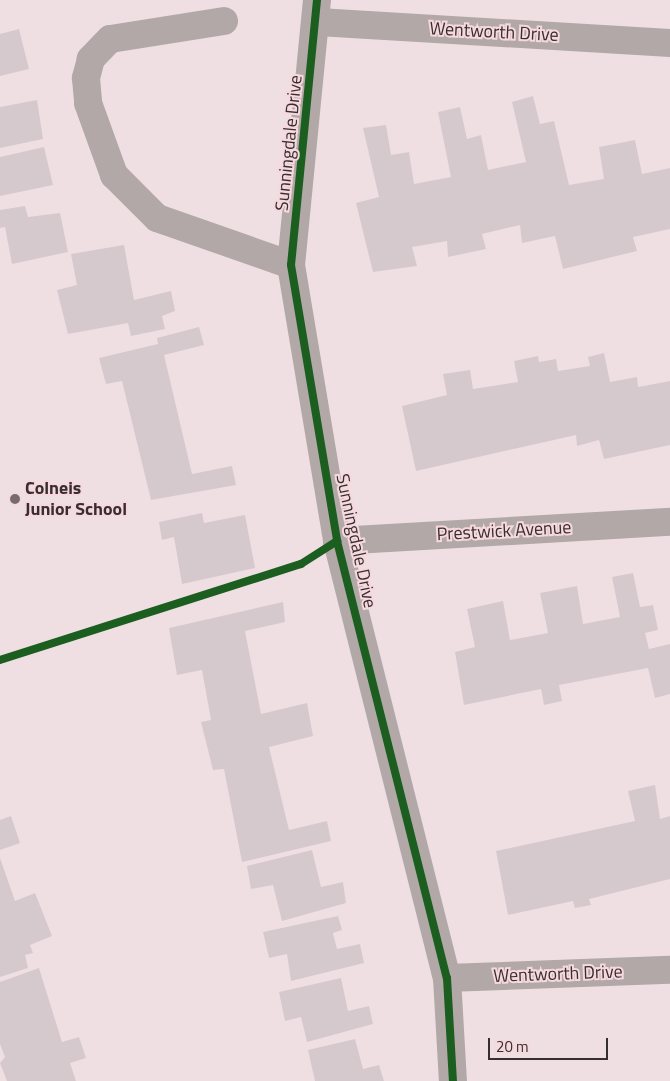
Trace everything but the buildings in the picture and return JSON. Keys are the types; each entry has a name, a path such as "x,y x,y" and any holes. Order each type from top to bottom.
{"street":[{"name":"Wentworth Drive","path":"317,11 670,43"},
{"name":"Sunningdale Drive","path":"317,11 291,265 337,541 447,978 453,1081"},
{"path":"224,21 110,39 91,59 86,78 88,103 114,175 157,218 291,265"},
{"name":"Prestwick Avenue","path":"337,541 670,522"},
{"name":"Wentworth Drive","path":"447,978 670,970"}],"cycle path":[{"path":"317,0 291,265 337,541 447,978 453,1081"},
{"path":"0,660 301,564 337,541"}],"place":[{"name":"Colneis Junior School","path":"15,499"}]}
